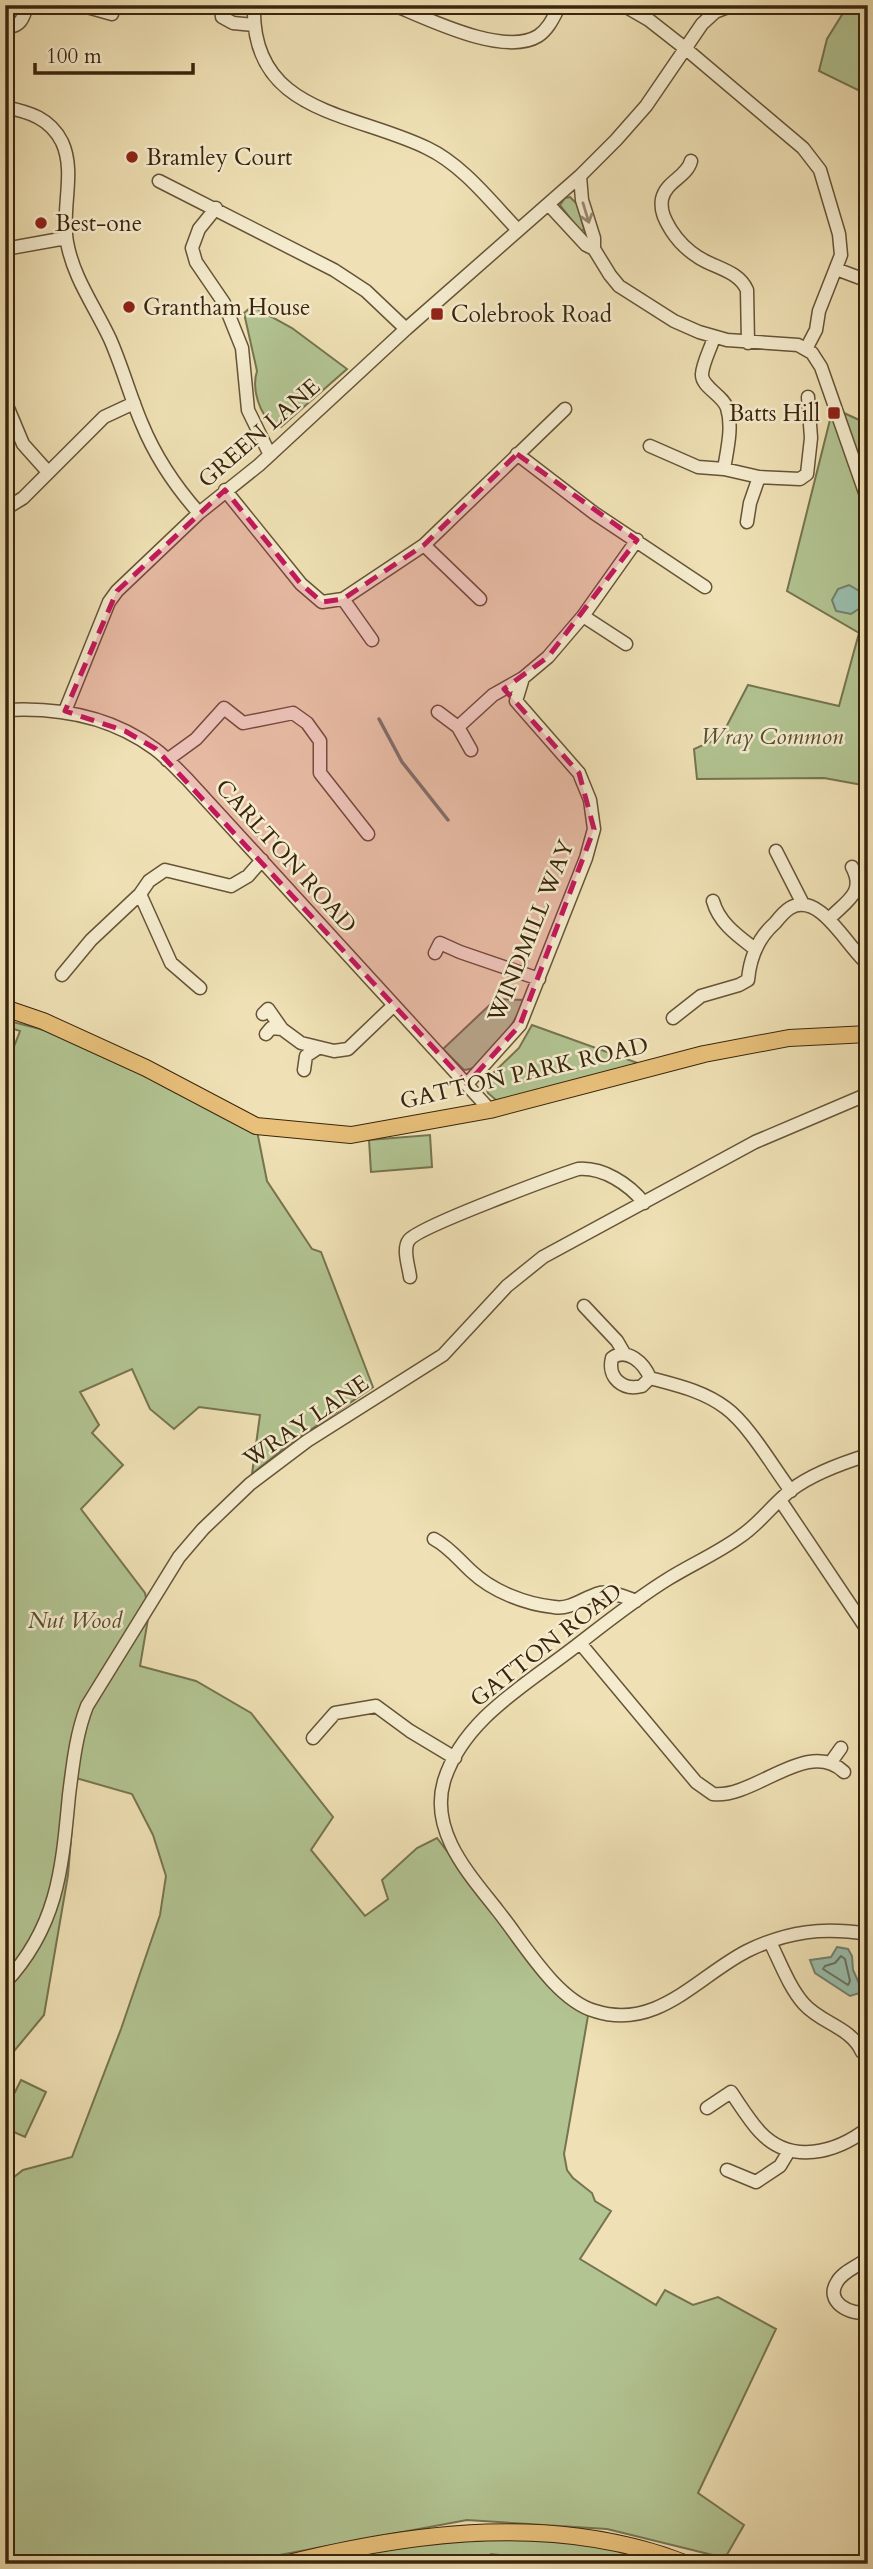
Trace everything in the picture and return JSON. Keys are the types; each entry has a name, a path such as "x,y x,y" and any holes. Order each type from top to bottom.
{"main road":[{"name":"GATTON PARK ROAD","path":"5,1008 43,1021 146,1068 256,1126 351,1135 490,1110 704,1054 789,1038 868,1034"},
{"path":"285,2564 379,2543 456,2533 512,2532 547,2533 618,2542 687,2564"}],"street":[{"path":"5,26 14,27 19,24 27,5"},
{"path":"80,5 112,14"},
{"path":"221,5 224,19 233,23 254,25"},
{"path":"254,5 254,25 267,68 284,87 311,104 412,141 436,153 523,226 616,141 646,106 707,18 733,5"},
{"path":"394,5 470,35 517,43 540,35 546,30 560,5"},
{"path":"623,5 641,10 814,160 825,181 839,234 841,255 822,302 814,337 806,349"},
{"path":"5,107 37,116 56,131 61,140 67,159 66,238 75,270 111,341 146,435 163,467 199,513"},
{"path":"691,161 687,170 666,188 663,215 685,247 744,282 748,343"},
{"path":"580,176 582,200 594,238 594,249 610,275 631,295 674,321 714,337 748,343 788,342 806,349 821,367 868,501"},
{"path":"159,181 334,270 366,291 406,329"},
{"path":"549,205 586,245 594,249"},
{"path":"216,208 200,229 192,248 196,262 224,303 242,348 248,410 270,455"},
{"name":"GREEN LANE","path":"65,711 109,602 117,591 199,513 270,455 406,329 523,226"},
{"path":"5,249 66,238"},
{"path":"836,269 868,281"},
{"path":"714,337 702,375 704,383 720,396 727,408 730,429 724,469"},
{"path":"650,446 698,467 724,469 759,477 800,479 807,474 811,438 808,397"},
{"path":"5,401 23,444 48,472"},
{"path":"5,509 23,498 104,417 134,403"},
{"path":"225,490 301,584 322,602 343,599 424,545 467,506 517,453 565,410"},
{"path":"517,453 594,513 705,587"},
{"path":"747,522 759,477"},
{"path":"458,727 493,695 523,678 548,657 583,616 637,540"},
{"path":"424,545 480,599"},
{"path":"343,599 372,640"},
{"path":"583,616 626,644"},
{"path":"493,695 516,701 523,678"},
{"name":"WINDMILL WAY","path":"467,1084 520,1025 586,858 594,828 590,800 579,773 516,701"},
{"path":"167,760 196,739 220,703 243,723 293,713 307,723 320,741 320,773 368,834"},
{"name":"CARLTON ROAD","path":"5,710 65,711 81,714 125,731 156,749 187,779 490,1110"},
{"path":"438,712 458,727 471,750"},
{"path":"776,851 803,904"},
{"path":"62,975 91,940 140,894 149,881 165,870 231,886 248,876 261,860"},
{"path":"829,919 857,890 859,879 852,867"},
{"path":"140,894 171,963 200,988"},
{"path":"713,901 730,930 755,949"},
{"path":"673,1018 701,996 748,980 750,960 755,949 777,920 791,907 803,904 819,910 868,964"},
{"path":"439,942 460,953 539,979"},
{"path":"263,1014 268,1009 282,1029 301,1043 334,1051 348,1048 394,1006"},
{"path":"266,1034 271,1028 282,1029"},
{"path":"304,1070 306,1056 318,1048"},
{"name":"WRAY LANE","path":"5,1983 39,1938 53,1901 64,1851 79,1728 88,1706 192,1540 250,1485 289,1454 443,1355 507,1286 543,1257 755,1142 868,1094"},
{"path":"410,1277 406,1249 408,1240 415,1234 454,1216 578,1169 593,1169 621,1181 644,1203"},
{"path":"584,1306 617,1341 624,1353 645,1368 650,1378 711,1398 728,1409 739,1419 790,1490"},
{"path":"624,1353 612,1358 610,1369 616,1380 627,1387 636,1388 647,1384 650,1378"},
{"name":"GATTON ROAD","path":"868,1455 790,1490 742,1536 636,1601 491,1711 476,1727 455,1758 444,1780 441,1796 442,1817 449,1842 473,1879 552,1980 577,2003 594,2011 621,2015 657,2009 727,1963 770,1942 808,1930 841,1930 868,1934"},
{"path":"780,1500 868,1631"},
{"path":"434,1539 449,1548 472,1573 514,1597 555,1608 566,1607 602,1592 636,1601"},
{"path":"580,1643 704,1790 713,1794 731,1793 811,1761 831,1762 844,1772"},
{"path":"313,1738 335,1713 376,1706 410,1731 455,1758"},
{"path":"831,1762 841,1748"},
{"path":"770,1942 796,1994 805,2006 852,2036 862,2052"},
{"path":"707,2108 731,2092 760,2132 777,2146 789,2151 819,2152 839,2147 868,2128"},
{"path":"727,2170 756,2182 780,2165 789,2151"},
{"path":"868,2258 841,2277 834,2291 840,2305 847,2311 868,2312"}],"highlighted area":[{"path":"517,454 637,540 548,657 504,689 579,773 594,829 520,1025 467,1084 156,749 125,731 65,711 117,591 225,490 301,584 322,602 343,599 424,545"}],"green space":[{"path":"848,5 868,5 868,95 819,71 827,39"},
{"path":"570,197 577,204 584,229 581,232 560,205 565,198"},
{"path":"252,306 292,328 347,369 281,427 274,427 269,422 256,394 257,371 244,313"},
{"name":"Wray Common","path":"833,408 868,424 868,786 824,778 697,779 694,749 721,737 748,685 839,706 859,633 787,591"},
{"path":"496,999 525,1000 492,1053 483,1062 464,1070 443,1049"},
{"name":"Nut Wood","path":"5,1020 56,1033 256,1126 267,1181 312,1249 321,1252 373,1387 287,1446 252,1474 260,1415 199,1407 174,1429 150,1409 132,1369 80,1392 99,1425 92,1433 123,1465 81,1509 145,1593 149,1613 140,1666 196,1681 251,1713 333,1817 311,1850 365,1916 388,1899 382,1880 417,1848 437,1838 539,1973 588,2016 564,2154 567,2170 573,2178 592,2193 595,2201 611,2211 580,2259 656,2305 665,2290 693,2305 718,2297 776,2329 698,2493 744,2525 725,2558 607,2529 467,2520 231,2564 5,2564 5,2184 23,2170 72,2157 121,2029 160,1915 166,1876 153,1835 132,1794 76,1778 68,1875 44,2015 5,2062 5,1076 14,1070 5,1071 5,1047 13,1049 20,1031 5,1026"},
{"path":"532,1025 646,1066 497,1101 488,1093 488,1078 519,1048"},
{"path":"430,1135 432,1167 371,1172 369,1140"},
{"path":"21,2080 46,2092 25,2137 5,2128 5,2112"},
{"path":"547,2533 678,2564 587,2564 491,2554 490,2564 283,2564 379,2543"}],"water":[{"path":"849,585 861,592 863,606 851,614 836,611 832,600 838,589"},
{"path":"837,1947 848,1949 852,1956 853,1970 863,1992 850,1996 815,1973 810,1960 831,1957"}],"waterway":[{"path":"862,502 868,520"},
{"path":"379,719 402,762 448,820"}],"place":[{"name":"Bramley Court","path":"132,157"},
{"name":"Best-one","path":"41,223"},
{"name":"Grantham House","path":"129,307"},
{"name":"Colebrook Road","path":"437,314"},
{"name":"Batts Hill","path":"834,413"}]}
